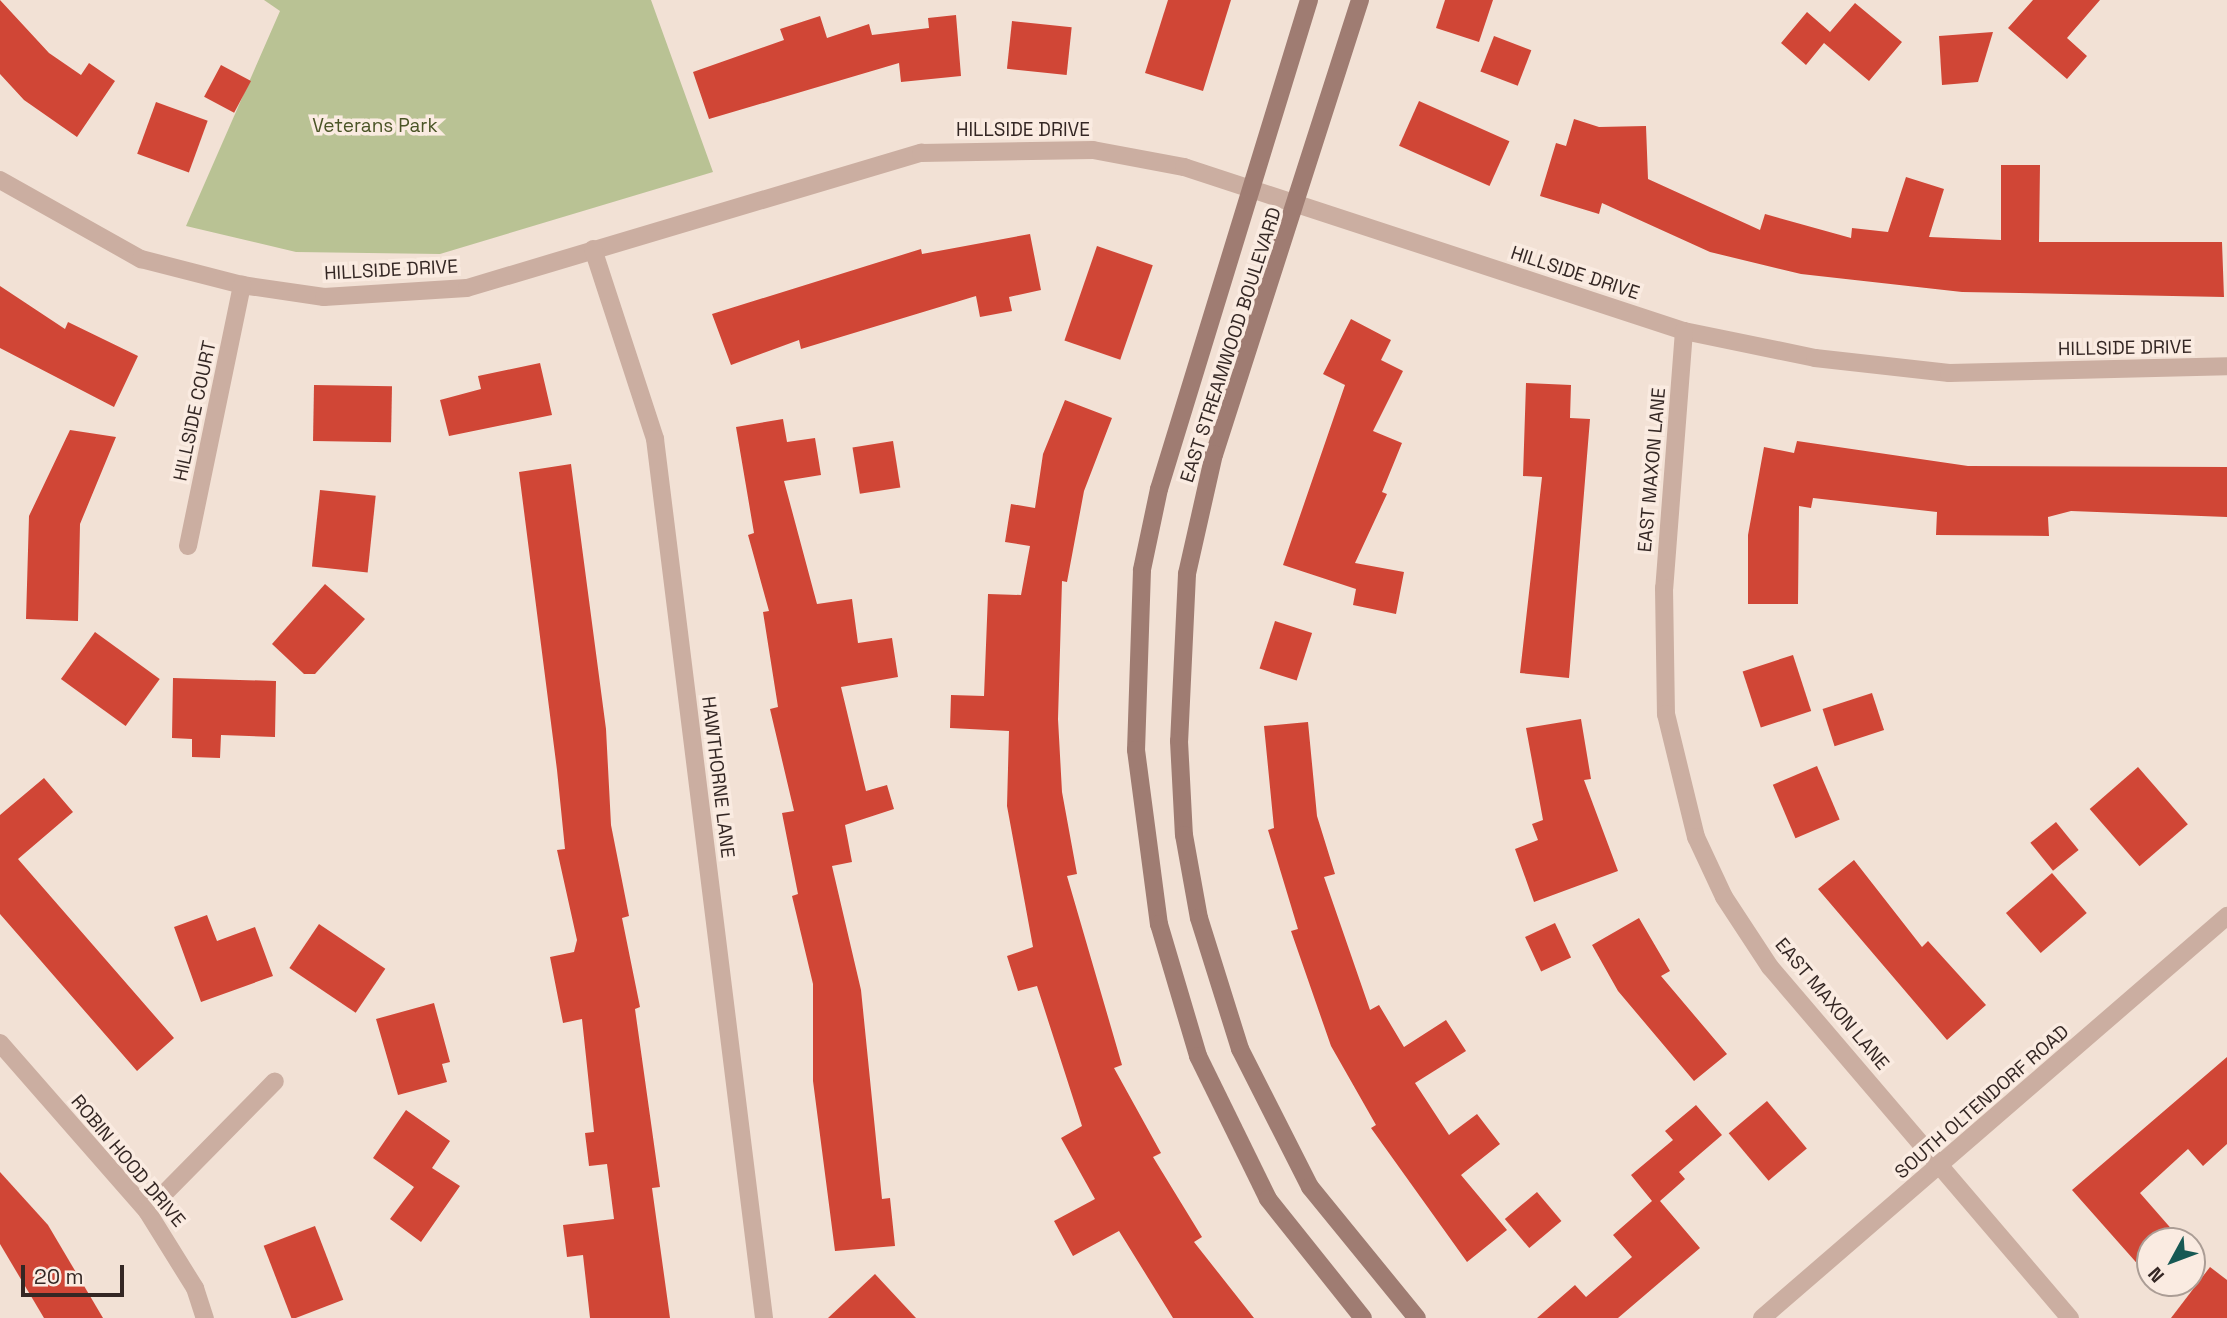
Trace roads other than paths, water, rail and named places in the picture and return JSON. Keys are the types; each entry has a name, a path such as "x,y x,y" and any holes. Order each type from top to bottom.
{"street":[{"name":"EAST STREAMWOOD BOULEVARD","path":"1309,0 1249,188 1159,489 1142,570 1136,686 1142,814 1171,974 1213,1093 1268,1199 1363,1318"},
{"name":"EAST STREAMWOOD BOULEVARD","path":"1360,0 1299,204 1214,454 1187,574 1179,741 1184,835 1223,1002 1276,1128 1310,1187 1417,1318"},
{"name":"HILLSIDE DRIVE","path":"0,180 141,259 242,285 324,297 442,290 593,249 921,153 1093,150 1184,167 1684,331 1815,358 1949,373 2227,366"},
{"name":"HAWTHORNE LANE","path":"593,249 655,439 764,1318"},
{"name":"HILLSIDE COURT","path":"188,546 242,285"},
{"name":"EAST MAXON LANE","path":"1684,331 1664,588 1666,714 1696,837 1724,897 1770,967 1942,1165 2070,1318"},
{"name":"SOUTH OLTENDORF ROAD","path":"1762,1318 2227,916"},
{"name":"ROBIN HOOD DRIVE","path":"0,1043 147,1211 195,1288 205,1318"},
{"path":"147,1211 275,1081"}],"park label":[{"name":"Veterans Park","path":"375,126"}]}
